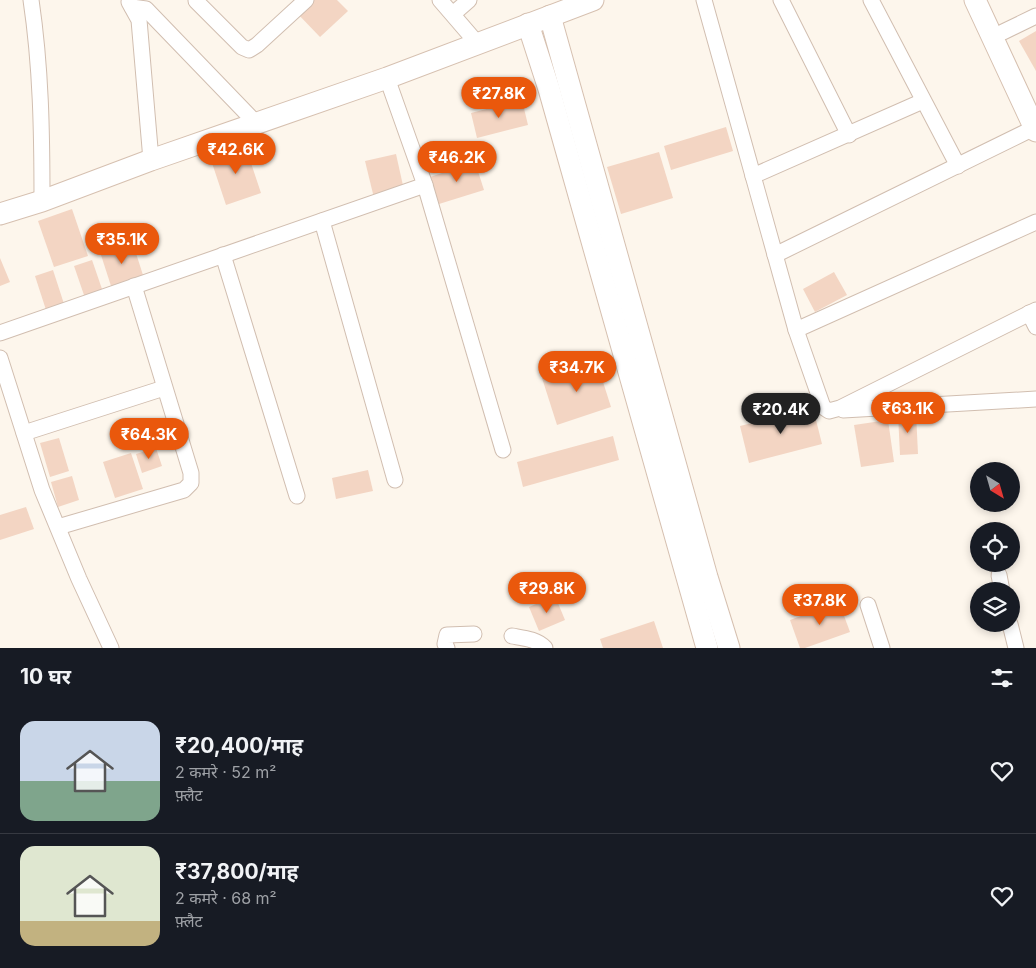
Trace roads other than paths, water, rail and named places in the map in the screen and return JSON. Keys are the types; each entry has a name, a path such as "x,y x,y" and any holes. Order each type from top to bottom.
{"street":[{"path":"31,0 38,44 42,116 42,200"},
{"path":"196,0 242,47 249,50 257,45 306,0"},
{"path":"440,0 477,43"},
{"path":"453,14 469,0"},
{"path":"0,214 387,78 593,0"},
{"path":"704,0 796,330 821,402 826,410 1036,399"},
{"path":"781,0 849,134"},
{"path":"871,0 958,166"},
{"path":"775,255 1036,129 974,0"},
{"path":"989,0 1036,99"},
{"path":"130,3 138,16 141,31 150,160"},
{"path":"130,3 146,10 256,123"},
{"path":"550,16 700,586 707,648"},
{"path":"1003,32 1036,16"},
{"path":"528,24 700,586 729,648"},
{"path":"387,78 425,185 504,450"},
{"path":"752,176 923,101"},
{"path":"0,333 425,185"},
{"path":"322,221 395,480"},
{"path":"796,330 1036,222"},
{"path":"223,255 297,496"},
{"path":"58,528 184,490 190,483 191,474 134,286"},
{"path":"834,410 1032,311 1036,327"},
{"path":"0,358 42,490 79,579 112,648"},
{"path":"24,433 164,388"},
{"path":"998,575 1000,582"},
{"path":"868,605 882,648"},
{"path":"1012,632 1016,648"},
{"path":"447,648 445,644 446,635 474,634"},
{"path":"512,636 532,640 542,644 545,648"}]}
